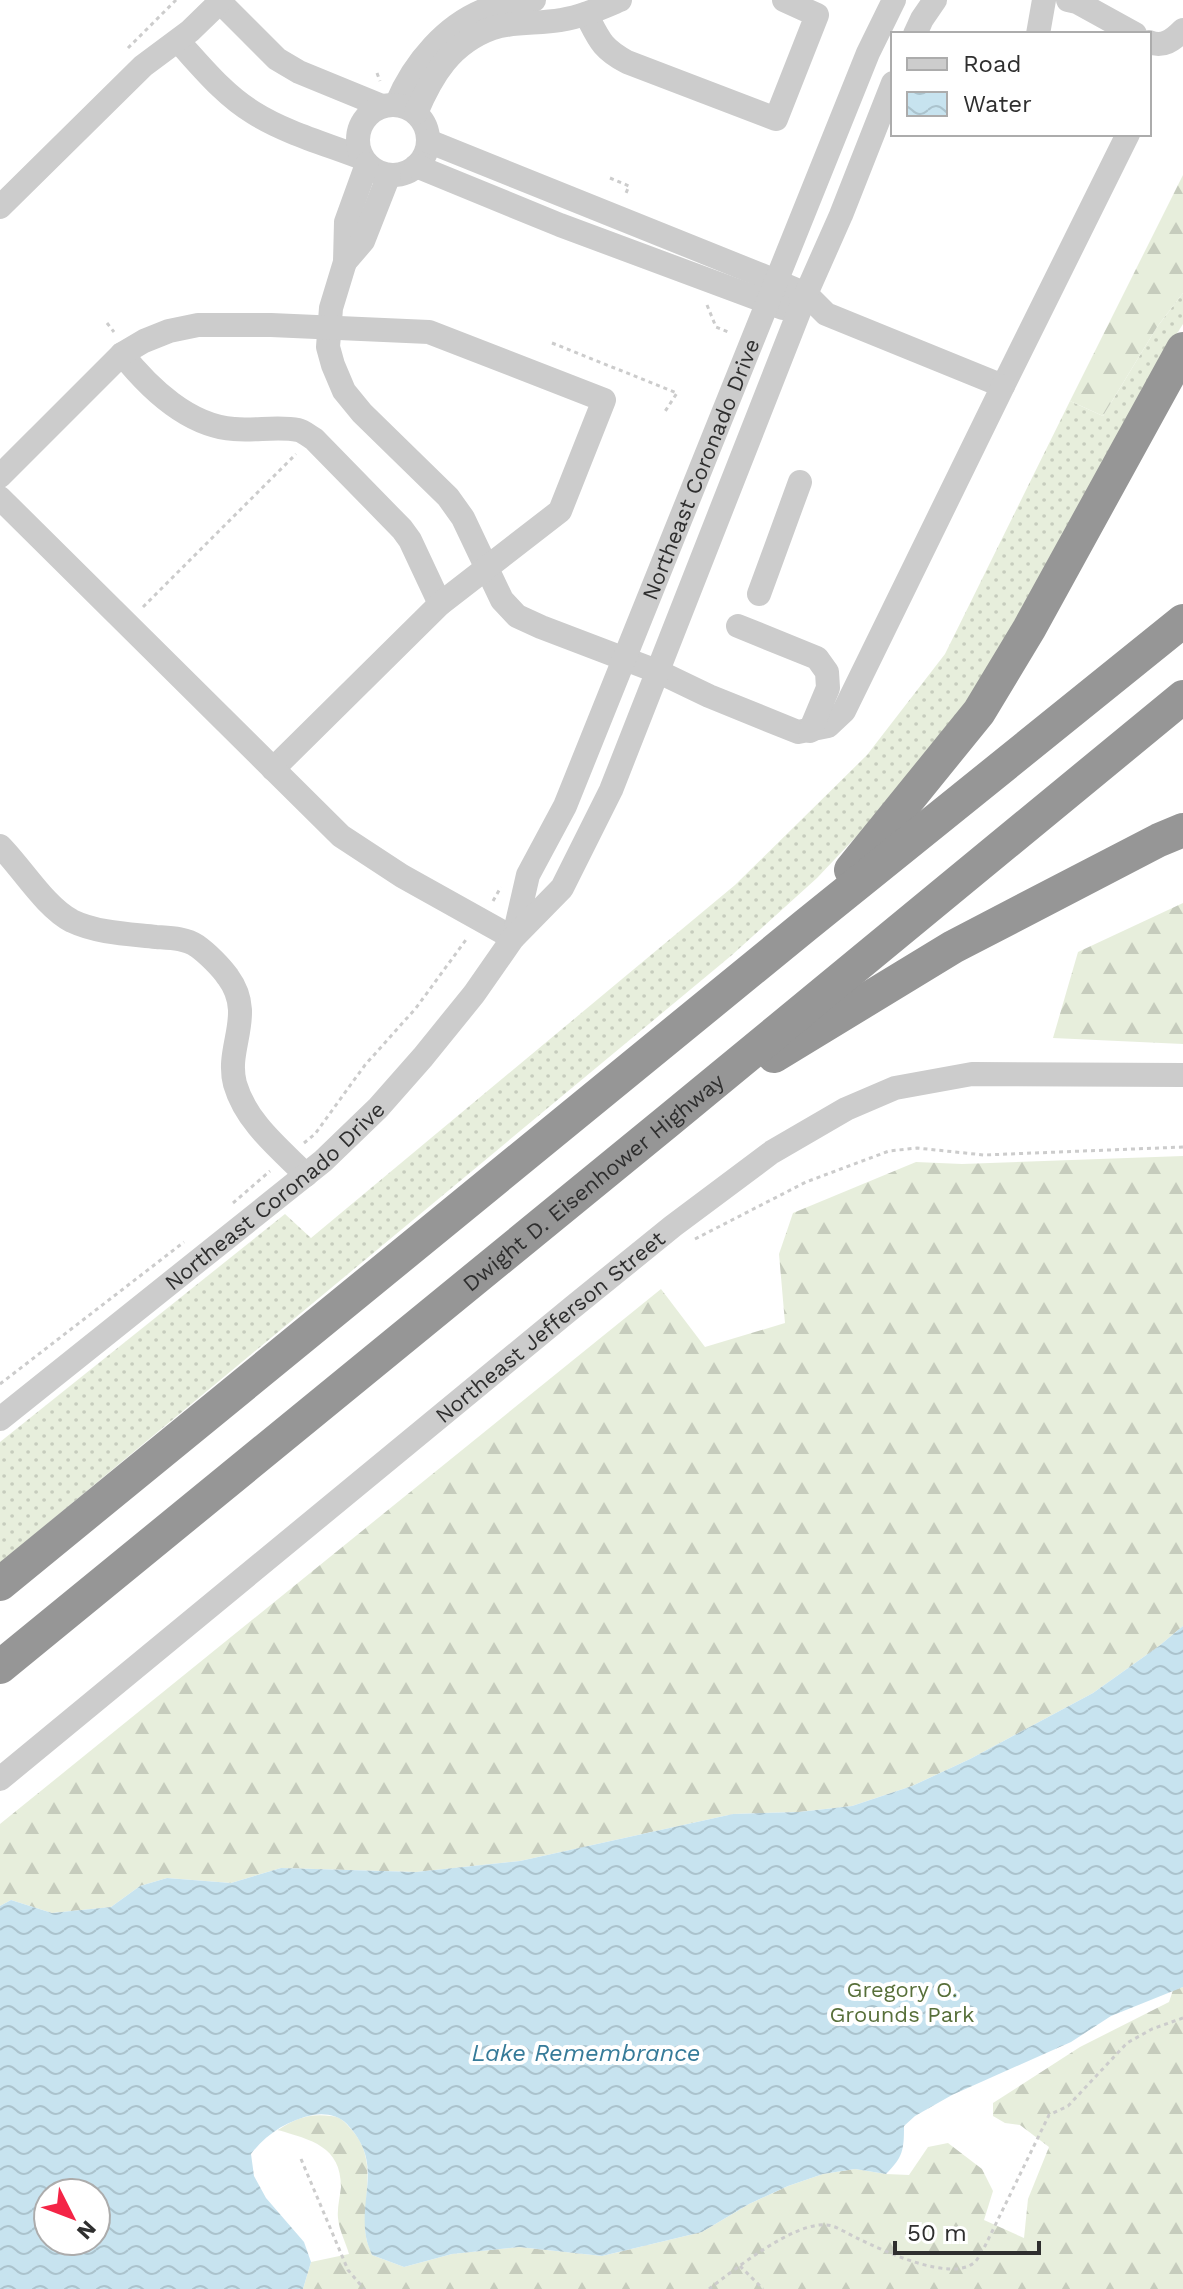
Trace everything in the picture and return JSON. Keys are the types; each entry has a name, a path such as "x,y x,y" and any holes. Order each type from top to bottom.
{"highway":[{"path":"806,925 979,712 1029,629 1183,349"},
{"path":"0,1584 1183,621"},
{"name":"Dwight D. Eisenhower Highway","path":"0,1667 1183,697"},
{"path":"668,1121 953,947 1183,830"}],"street":[{"path":"394,102 420,60 449,31 471,16 494,6 534,0"},
{"path":"620,0 561,20 494,28 450,55 432,76 394,102 368,115 362,124 358,144 365,161 346,222 345,262 331,308 328,347 344,391 362,413 448,497 463,518 502,600 517,616 659,672 798,732 828,726 844,711 1127,136"},
{"path":"586,14 602,45 627,62 776,119 817,15 784,0"},
{"name":"Northeast Coronado Drive","path":"513,938 528,875 565,806 868,53 894,0"},
{"path":"916,32 935,0"},
{"path":"1038,32 1044,0"},
{"path":"1068,0 1131,32"},
{"path":"0,207 143,66 178,41 221,1 277,59 299,72 394,102 423,121 428,141 426,151 416,166 399,174 381,173 365,161 254,113 232,97 178,41"},
{"path":"1151,43 1164,44 1183,30"},
{"name":"Northeast Coronado Drive","path":"0,1419 306,1175 378,1108 474,994 513,938 562,888 611,790 802,304 891,88"},
{"path":"428,141 772,292 1003,386"},
{"path":"416,166 560,225 772,292"},
{"path":"345,262 363,241 389,175"},
{"path":"0,476 122,354 169,331 198,325 429,332 604,400 560,511 440,604 273,769"},
{"path":"122,354 156,393 205,422 233,429 298,430 314,439 402,529 440,604"},
{"path":"759,594 800,482"},
{"path":"0,498 352,845 513,938"},
{"path":"738,626 817,658 827,672 828,688 810,731"},
{"path":"0,846 18,863 48,904 72,921 114,932 182,939 198,947 228,976 237,995 241,1016 234,1081 254,1121 306,1175"},
{"name":"Northeast Jefferson Street","path":"0,1779 640,1253 772,1152 846,1109 895,1088 972,1074 1183,1075"}],"path":[{"path":"122,54 176,0"},
{"path":"377,73 394,102"},
{"path":"610,178 629,186 626,193"},
{"path":"706,300 716,327 737,336"},
{"path":"552,343 677,393 664,413"},
{"path":"126,623 304,446"},
{"path":"315,1134 365,1065 416,1008 471,933"},
{"path":"685,1244 806,1182 889,1151 917,1148 984,1155 1183,1147"},
{"path":"228,1207 269,1173"},
{"path":"0,1384 187,1240"},
{"path":"709,2289 804,2227 828,2224 876,2247 928,2266 949,2270 976,2261 1049,2115 1068,2106 1127,2043 1152,2029 1183,2018"},
{"path":"1030,2155 1036,2157"},
{"path":"301,2159 348,2270 364,2289"},
{"path":"740,2266 763,2289"}],"green space":[{"path":"1183,175 1183,293 1157,327 1103,416 1070,401"},
{"path":"1183,293 1183,324 1019,624 958,716 905,785 817,878 732,955 0,1563 0,1442 285,1214 311,1238 735,885 867,755 945,654 1070,401 1103,416 1157,327"},
{"path":"1183,903 1183,1044 1053,1038 1078,952"},
{"path":"1183,1156 1183,1626 1093,1693 970,1759 912,1786 852,1806 799,1812 733,1814 520,1861 416,1872 281,1868 231,1883 167,1878 140,1886 111,1907 52,1913 11,1900 0,1906 0,1824 661,1289 705,1347 785,1323 779,1254 793,1213 916,1162 962,1164"},
{"path":"1183,1987 1183,2289 303,2289 311,2262 349,2254 339,2223 341,2187 336,2162 322,2147 278,2130 316,2115 340,2118 360,2141 367,2167 365,2223 368,2244 372,2255 404,2267 452,2254 519,2247 602,2256 702,2232 749,2204 823,2174 855,2169 909,2175 928,2147 948,2143 982,2169 993,2191 984,2220 1024,2238 1028,2199 1049,2147 1020,2125 1005,2123 993,2116 993,2103 1080,2047 1169,2002 1173,1990"}],"water":[{"name":"Lake Remembrance","path":"1183,1626 1183,1987 1111,2016 1071,2042 952,2095 915,2116 904,2126 901,2153 886,2174 855,2169 823,2174 749,2204 702,2232 602,2256 519,2247 452,2254 404,2267 372,2255 365,2221 367,2166 365,2152 358,2139 340,2119 313,2115 278,2129 251,2154 254,2176 266,2198 304,2242 311,2262 303,2289 0,2289 0,1906 11,1900 52,1913 111,1907 140,1886 167,1878 231,1883 281,1868 416,1872 520,1861 733,1814 799,1812 852,1806 912,1786 970,1759 1093,1693"}],"park label":[{"name":"Gregory O. Grounds Park","path":"902,2002"}]}
